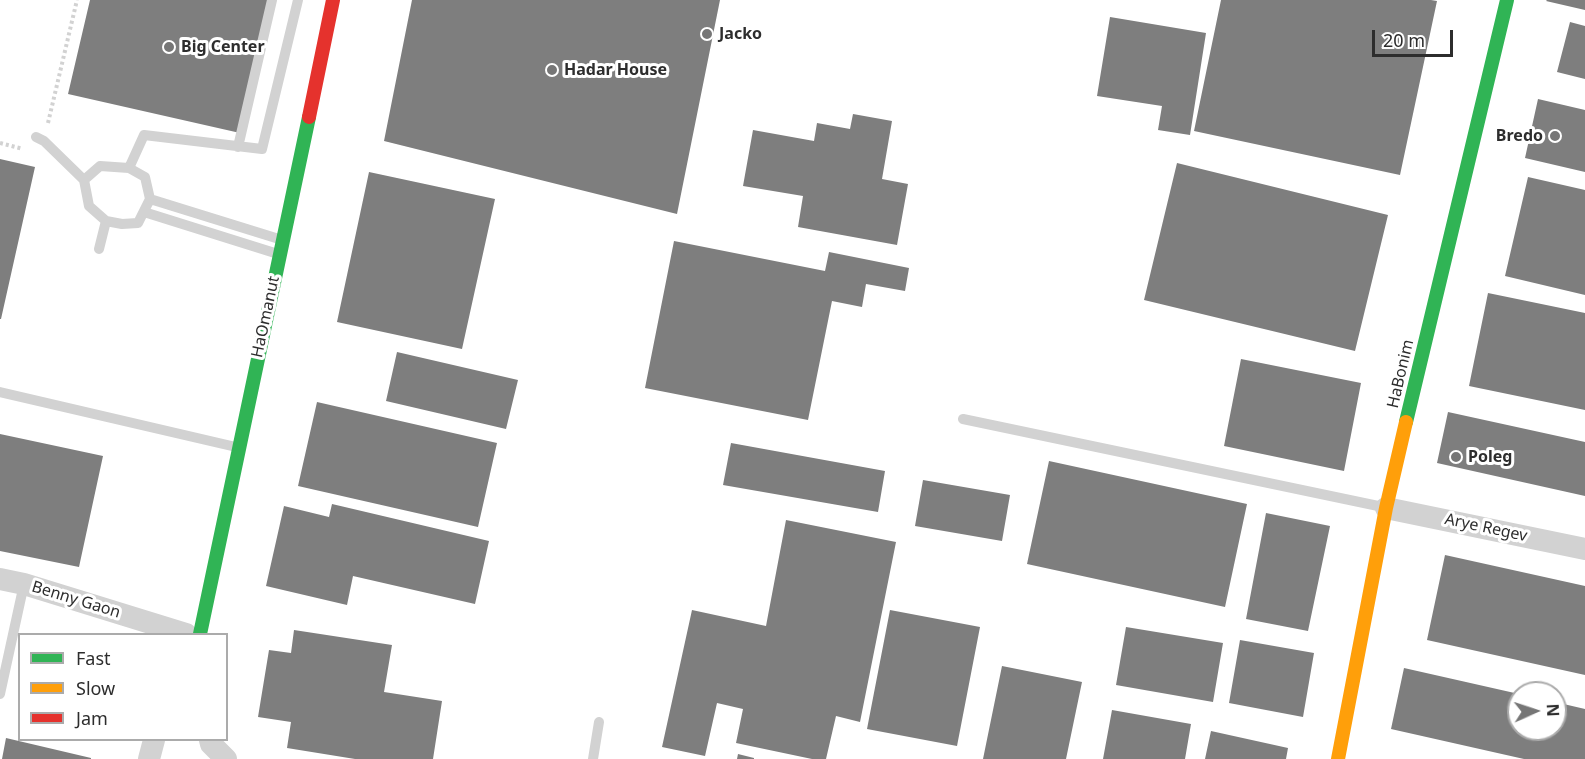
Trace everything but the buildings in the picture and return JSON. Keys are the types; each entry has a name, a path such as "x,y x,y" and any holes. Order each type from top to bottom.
{"street":[{"name":"HaOmanut","path":"200,633 333,0"},
{"name":"HaBonim","path":"1338,759 1386,508 1507,0"},
{"name":"Arye Regev","path":"1386,508 1585,549"},
{"name":"Benny Gaon","path":"0,579 24,584 183,633"},
{"path":"149,759 154,741"},
{"path":"210,741 225,759"}],"lane":[{"path":"238,147 272,0"},
{"path":"129,168 144,135 262,149 298,0"},
{"path":"40,139 84,180 89,206 106,221 122,224 138,223 150,199 145,177 129,168 99,166 84,180"},
{"path":"150,199 282,240"},
{"path":"144,212 280,255"},
{"path":"99,249 106,221"},
{"path":"0,392 239,448"},
{"path":"963,419 1386,508"},
{"path":"0,694 24,584"},
{"path":"593,759 598,722"}],"path":[{"path":"0,143 41,153 40,139 77,0"}],"traffic: fast":[{"path":"1406,422 1507,0"},
{"path":"200,633 309,117"}],"traffic: slow":[{"path":"1338,759 1386,508 1406,422"}],"traffic: jam":[{"path":"309,117 333,0"}],"place":[{"name":"Jacko","path":"707,34"},
{"name":"Big Center","path":"169,47"},
{"name":"Hadar House","path":"552,70"},
{"name":"Bredo","path":"1555,136"},
{"name":"Poleg","path":"1456,457"}]}
